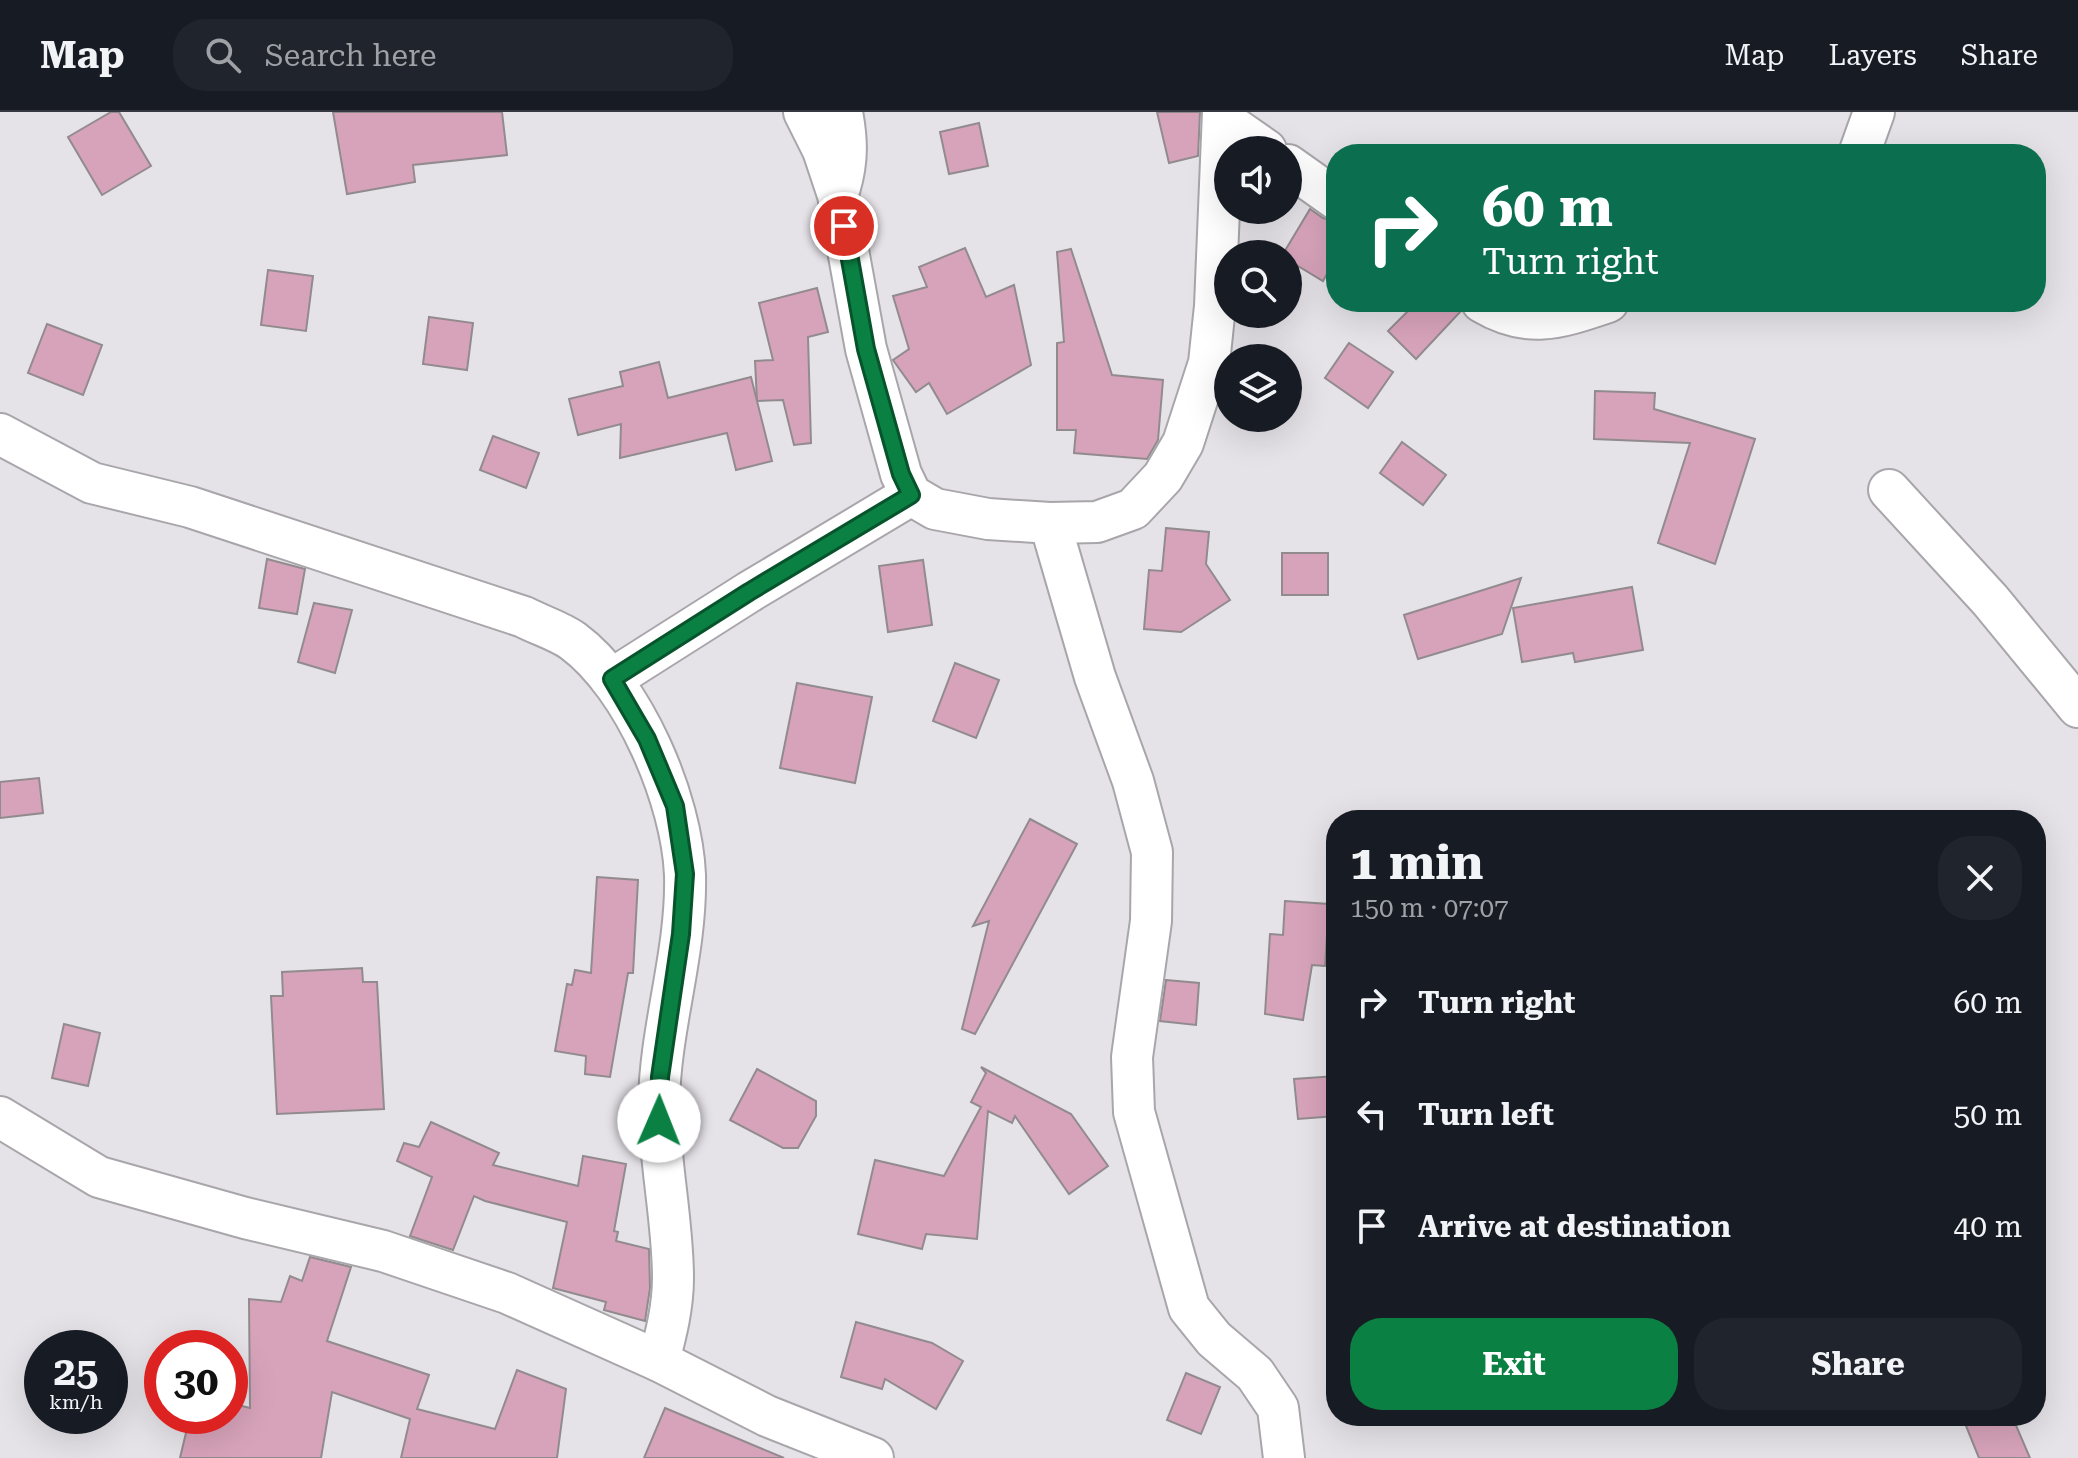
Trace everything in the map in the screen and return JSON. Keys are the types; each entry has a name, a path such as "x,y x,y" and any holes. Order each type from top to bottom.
{"street":[{"path":"804,112 823,150 838,195 866,349 901,474 911,495 935,509 988,519 1050,523 1097,522 1133,509 1163,477 1183,443 1209,363 1215,306 1223,116"},
{"path":"838,195 846,169 848,145 842,112"},
{"path":"1863,144 1874,112"},
{"path":"1223,116 1248,136"},
{"path":"1302,175 1326,192"},
{"path":"1508,312 1529,320 1577,312"},
{"path":"0,434 92,483 190,507 524,617 572,640 612,679 647,739 675,806 685,874 681,934 660,1077 659,1121 673,1278 669,1323 659,1361"},
{"path":"1889,490 1990,600 2078,707"},
{"path":"612,679 911,495"},
{"path":"1050,523 1095,677 1133,781 1152,852 1151,921 1132,1057 1134,1112 1189,1308 1214,1339 1255,1374 1278,1408 1284,1458"},
{"path":"0,1117 99,1177 245,1218 383,1251 507,1293 659,1361 767,1416 873,1458"}],"building":[{"path":"111,112 119,112 151,166 102,195 68,137"},
{"path":"333,112 502,112 507,155 413,165 415,182 347,194"},
{"path":"1157,112 1200,112 1198,156 1169,163"},
{"path":"979,123 988,166 949,174 940,132"},
{"path":"1310,209 1326,219 1326,276 1323,281 1302,268 1302,240 1291,240"},
{"path":"965,248 986,297 1014,285 1031,365 947,414 929,383 916,392 893,360 909,349 893,296 927,287 919,267"},
{"path":"1071,249 1112,375 1163,380 1158,440 1147,459 1074,453 1076,430 1057,430 1057,343 1064,342 1057,252"},
{"path":"268,270 313,276 306,331 261,325"},
{"path":"817,288 828,332 808,337 811,443 794,445 783,400 757,401 755,361 773,360 759,303"},
{"path":"1407,312 1460,312 1416,359 1388,331"},
{"path":"429,317 473,323 467,370 423,364"},
{"path":"47,324 102,345 83,395 28,373"},
{"path":"1349,343 1393,372 1368,408 1325,378"},
{"path":"659,362 668,398 751,377 772,461 736,470 727,433 620,458 621,424 578,435 569,399 623,386 620,372"},
{"path":"1595,391 1655,393 1654,409 1755,439 1715,564 1658,543 1690,443 1594,439"},
{"path":"493,436 539,453 526,488 480,470"},
{"path":"1402,442 1446,475 1423,505 1380,473"},
{"path":"1166,528 1209,532 1206,564 1230,600 1181,632 1144,629 1149,570 1162,571"},
{"path":"1282,553 1328,553 1328,595 1282,595"},
{"path":"267,559 305,569 297,614 259,608"},
{"path":"923,560 932,625 888,632 879,566"},
{"path":"1521,578 1502,634 1418,659 1404,615"},
{"path":"1632,587 1643,650 1575,662 1573,653 1522,662 1513,608"},
{"path":"314,603 352,610 335,673 298,662"},
{"path":"955,663 999,680 976,738 933,721"},
{"path":"797,683 872,697 855,783 780,768"},
{"path":"39,778 43,813 0,818 0,782"},
{"path":"1030,819 1077,844 975,1034 962,1029 989,921 973,926"},
{"path":"597,877 638,880 633,973 628,973 610,1077 585,1074 586,1056 555,1051 567,984 572,985 575,970 591,973"},
{"path":"1285,901 1326,904 1325,966 1312,965 1303,1020 1265,1014 1270,934 1283,935"},
{"path":"362,968 363,982 377,982 384,1109 277,1114 271,996 283,996 282,972"},
{"path":"1166,980 1199,983 1196,1025 1160,1021"},
{"path":"64,1024 100,1033 88,1086 52,1078"},
{"path":"981,1067 1071,1114 1108,1166 1069,1194 1015,1116 1012,1123 988,1111 977,1239 926,1234 922,1249 858,1234 875,1160 944,1176 981,1107 971,1102 986,1073"},
{"path":"757,1069 816,1101 816,1116 798,1148 783,1148 730,1120"},
{"path":"1326,1077 1326,1117 1298,1119 1294,1079"},
{"path":"431,1122 499,1153 493,1165 578,1186 583,1156 626,1164 614,1231 618,1232 616,1241 649,1249 650,1288 645,1321 604,1310 606,1302 553,1288 567,1222 474,1196 453,1250 410,1236 432,1177 397,1161 404,1143 419,1147"},
{"path":"310,1257 351,1267 327,1341 429,1375 417,1409 495,1429 517,1370 566,1389 557,1458 401,1458 410,1419 332,1392 321,1458 180,1458 186,1434 248,1434 249,1299 281,1302 290,1276 302,1281"},
{"path":"856,1322 932,1343 963,1361 936,1409 885,1379 882,1389 841,1377"},
{"path":"1186,1373 1220,1387 1201,1434 1167,1420"},
{"path":"665,1408 784,1458 644,1458"},
{"path":"1966,1426 2016,1426 2030,1458 1979,1458"}],"route":[{"path":"659,1121 660,1077 681,934 685,874 675,806 647,739 612,679 911,495 901,474 866,349 844,226"}]}
